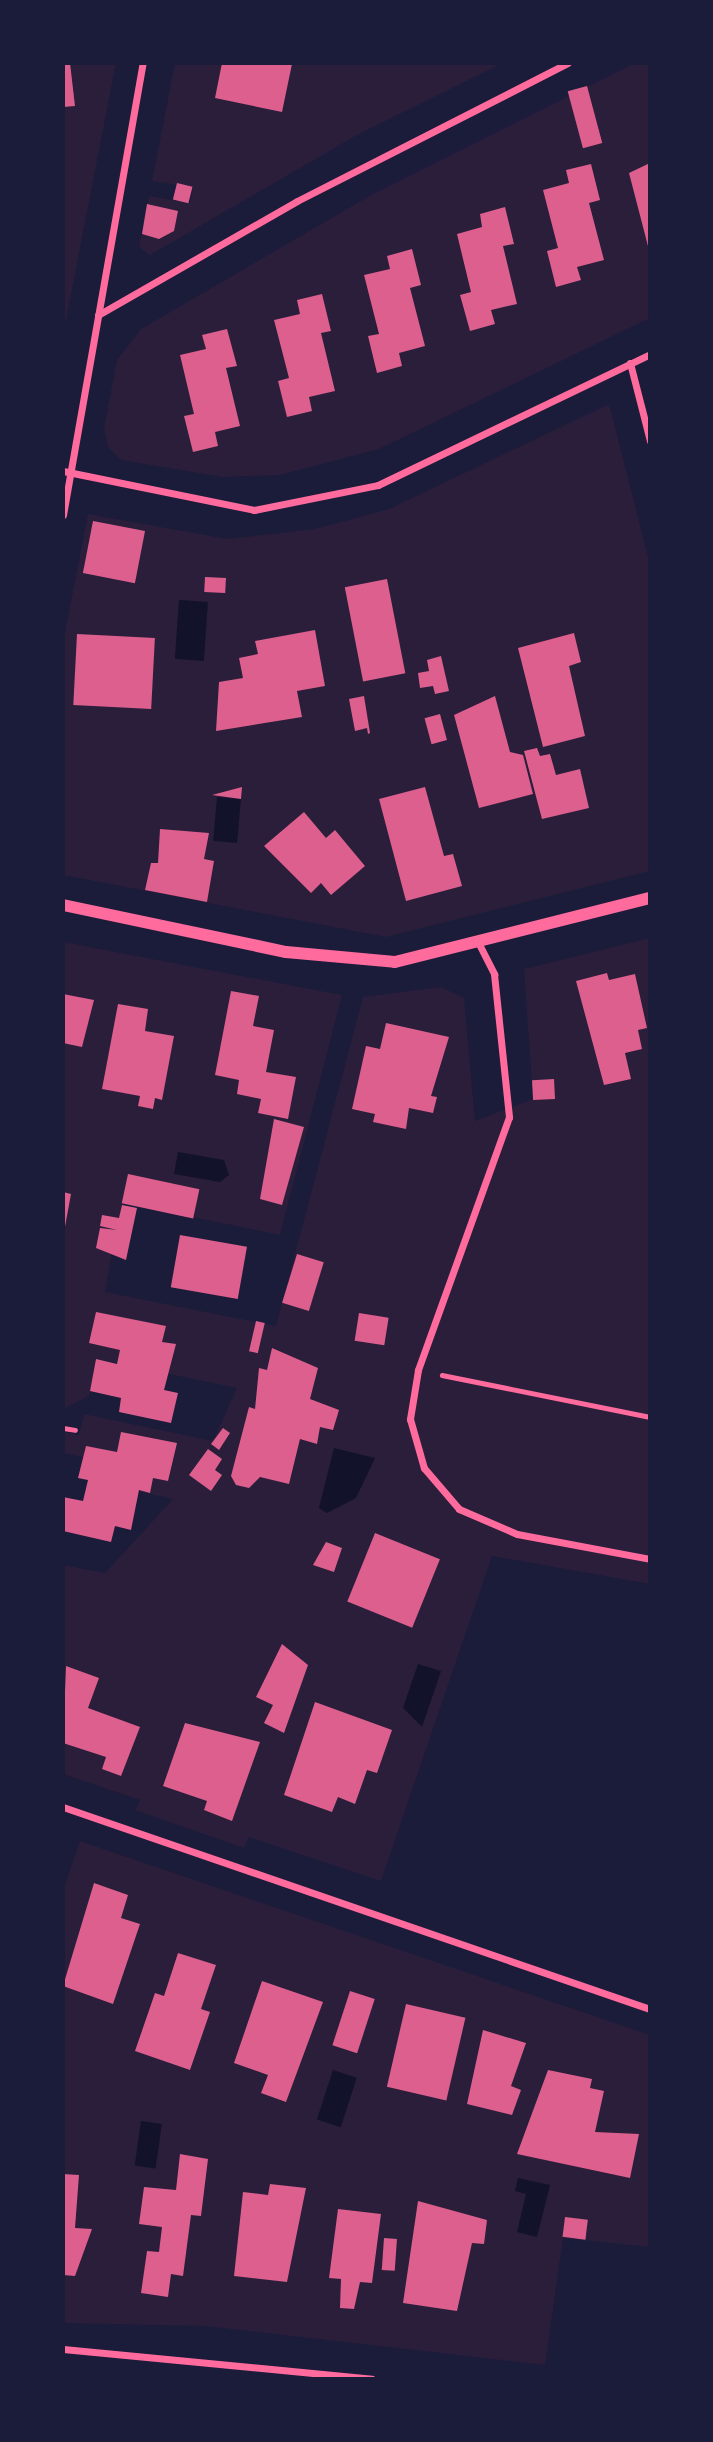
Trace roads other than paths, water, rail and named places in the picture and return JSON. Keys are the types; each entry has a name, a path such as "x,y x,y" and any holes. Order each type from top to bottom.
{"street":[{"path":"63,515 67,472 144,63"},
{"path":"98,315 297,201 568,63"},
{"path":"67,472 254,510 378,485 650,354"},
{"path":"630,363 650,440"},
{"path":"63,905 341,961 395,962 479,944 650,898"},
{"path":"479,944 494,974 509,1117 418,1370 410,1419 424,1468 459,1509 517,1534 650,1559"},
{"path":"63,1807 650,2009"},
{"path":"63,2349 372,2379"}],"lane":[{"path":"63,1428 75,1430"}]}
